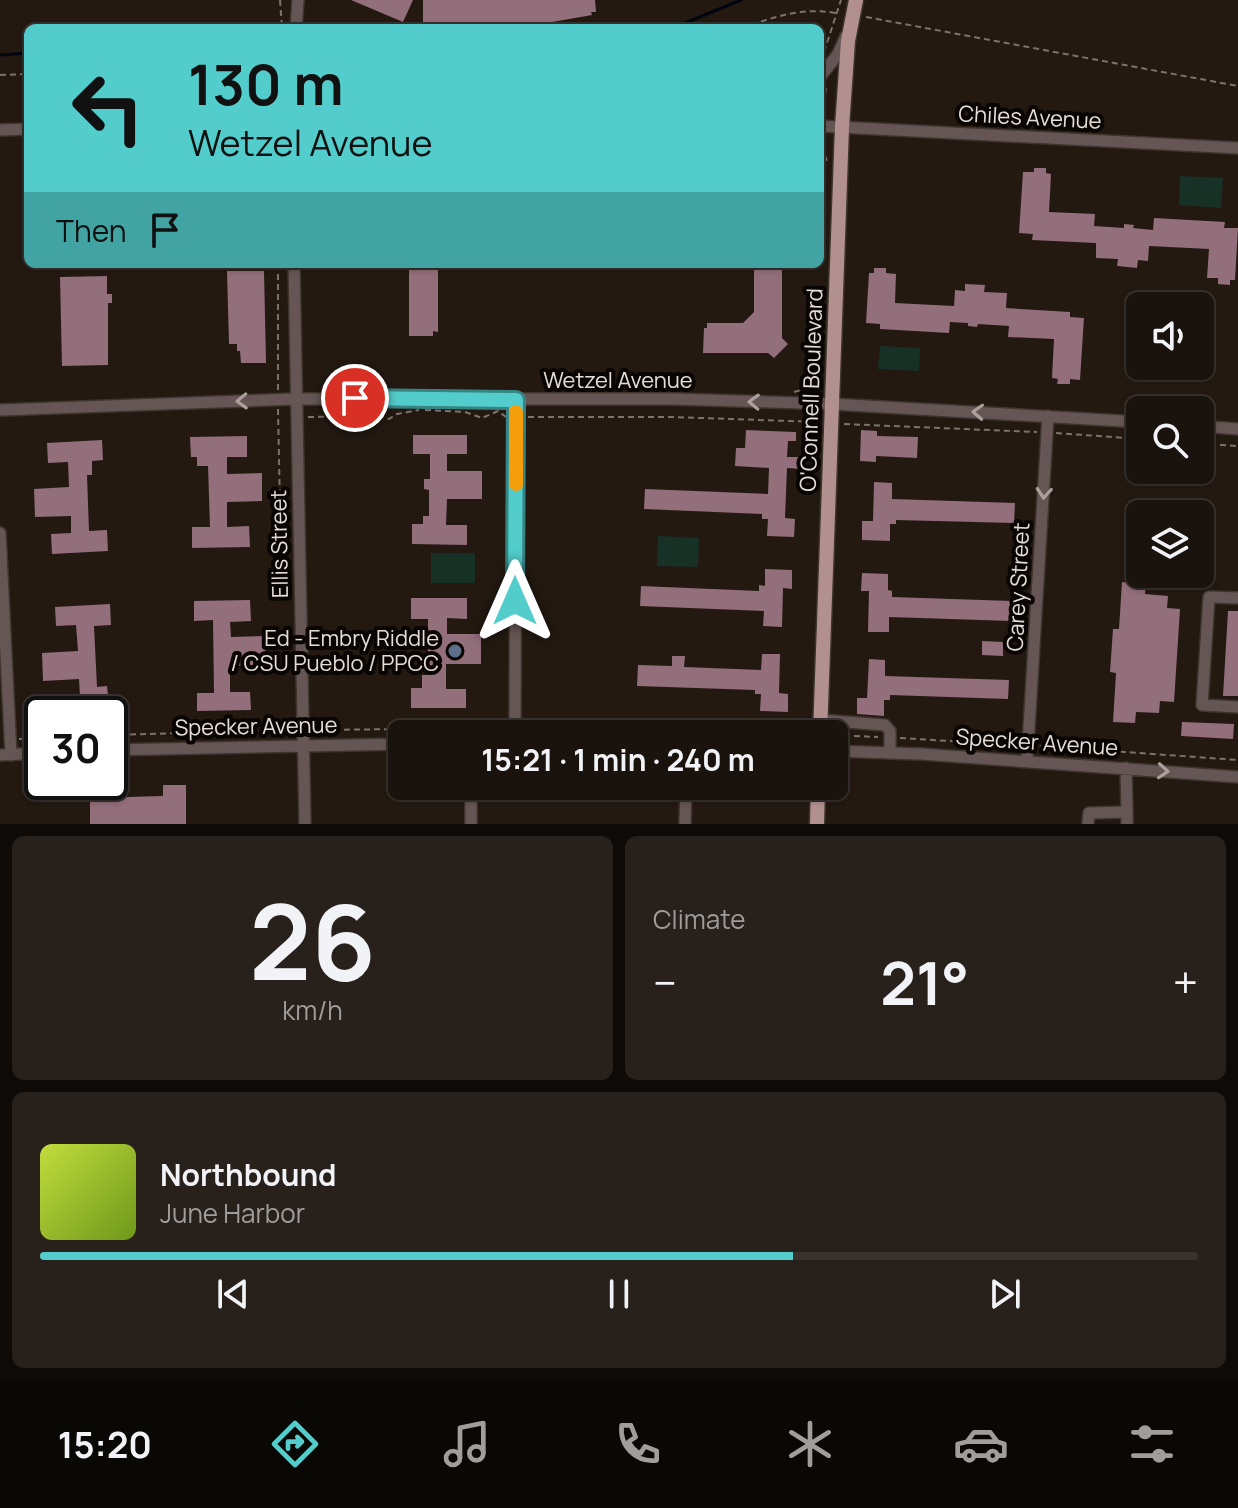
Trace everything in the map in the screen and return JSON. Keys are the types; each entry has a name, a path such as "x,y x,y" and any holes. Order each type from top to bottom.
{"main road":[{"name":"O'Connell Boulevard","path":"820,720 847,17 856,0"},
{"path":"817,824 818,800"}],"street":[{"path":"296,24 298,0"},
{"path":"824,73 838,54 847,17"},
{"name":"Chiles Avenue","path":"824,126 1238,148"},
{"path":"0,130 24,129"},
{"name":"Ellis Street","path":"294,268 305,824"},
{"name":"Wetzel Avenue","path":"0,410 295,399 671,400 832,404 1126,421"},
{"path":"515,720 516,400"},
{"name":"Carey Street","path":"1027,761 1048,416"},
{"path":"1214,427 1238,429"},
{"path":"0,533 6,755"},
{"path":"1238,598 1209,597 1202,705 1238,707"},
{"path":"848,726 885,725 890,731 890,753"},
{"name":"Specker Avenue","path":"128,750 388,744"},
{"name":"Specker Avenue","path":"848,752 1238,777"},
{"path":"1088,824 1089,813 1127,818 1126,768"},
{"path":"471,800 471,824"},
{"path":"685,824 686,800"}],"path":[{"path":"280,0 282,24"},
{"path":"824,57 847,17 841,0"},
{"path":"753,24 781,14 802,11 1238,86"},
{"path":"0,75 24,74"},
{"path":"824,153 830,171"},
{"path":"278,268 280,507"},
{"path":"793,392 811,386 823,369"},
{"path":"671,400 672,417"},
{"path":"278,418 382,416 389,419 397,414 423,410 461,412 482,418 498,411 506,417 672,417 1126,438"},
{"path":"1214,445 1238,446"},
{"path":"128,735 388,730"}],"green space":[{"path":"1180,176 1223,178 1221,208 1179,205"},
{"path":"880,346 920,348 919,371 878,369"},
{"path":"658,536 699,538 698,567 657,566"},
{"path":"431,553 475,553 475,583 431,583"}],"building":[{"path":"351,0 413,0 403,22"},
{"path":"423,0 595,0 596,12 552,22 423,22"},
{"path":"1034,168 1046,168 1046,173 1051,174 1049,212 1095,214 1094,226 1124,228 1124,224 1153,230 1154,218 1225,222 1224,228 1238,228 1235,280 1230,280 1230,285 1218,284 1218,278 1207,278 1209,249 1149,246 1148,261 1138,260 1137,268 1117,266 1118,259 1096,258 1096,243 1032,240 1033,234 1019,233 1023,172 1034,172"},
{"path":"409,268 438,268 438,332 433,331 433,336 409,336"},
{"path":"754,268 782,268 782,338 788,344 774,358 768,353 703,353 707,323 743,323 754,312"},
{"path":"874,268 886,268 886,273 896,274 895,303 954,306 955,290 965,291 965,284 985,285 984,292 1007,293 1006,308 1070,312 1070,317 1084,318 1080,380 1070,379 1070,384 1057,384 1058,379 1052,378 1054,339 1008,337 1009,326 978,324 977,327 950,322 949,333 880,329 880,324 866,323 869,273 874,273"},
{"path":"227,271 264,271 266,363 241,363 237,344 229,344"},
{"path":"107,276 107,294 112,294 112,303 108,303 108,365 62,366 60,277"},
{"path":"746,430 796,432 796,441 788,441 787,457 802,457 801,469 787,468 785,518 795,519 794,537 767,536 768,519 762,519 762,514 644,509 645,489 768,494 769,468 735,466 736,448 745,448"},
{"path":"861,430 877,431 877,436 918,437 917,458 876,456 876,462 860,461"},
{"path":"413,435 467,435 467,454 447,454 447,471 482,471 482,499 447,499 446,525 467,525 467,545 412,544 412,524 423,524 423,516 429,516 429,490 424,489 424,479 430,479 430,454 413,454"},
{"path":"247,436 247,457 227,457 227,474 262,473 262,501 227,502 227,527 249,526 250,547 192,548 192,527 210,527 208,466 197,466 197,457 191,457 190,437"},
{"path":"102,440 103,460 92,461 92,475 87,475 89,531 107,530 108,551 52,554 51,534 71,533 71,516 35,517 34,489 69,487 68,462 48,463 47,443"},
{"path":"874,482 892,483 892,499 1015,503 1014,523 896,520 896,524 890,524 890,541 862,540 862,521 873,521"},
{"path":"765,569 792,570 792,589 783,588 782,627 763,626 764,611 640,606 641,586 759,591 759,585 765,586"},
{"path":"862,573 888,574 888,590 892,591 892,597 1012,601 1011,621 889,617 889,632 868,632 869,591 861,591"},
{"path":"1122,582 1126,582 1126,588 1146,588 1145,594 1168,596 1167,608 1180,609 1174,702 1160,701 1159,713 1136,712 1135,723 1113,722 1116,673 1110,672 1113,629 1119,629"},
{"name":"Ed - Embry Riddle / CSU Pueblo / PPCC","path":"411,598 467,598 467,619 447,618 447,634 481,634 481,664 446,664 446,689 466,689 466,708 411,708 411,688 422,688 422,675 428,675 428,619 411,619"},
{"path":"250,600 251,621 230,622 231,637 265,636 266,665 230,666 230,692 250,692 251,710 197,711 197,693 214,693 213,620 194,621 194,601"},
{"path":"110,604 111,625 94,626 97,687 107,686 108,695 116,696 80,696 79,679 43,681 42,653 78,651 76,625 56,626 55,607"},
{"path":"1228,611 1238,611 1238,696 1223,696"},
{"path":"982,641 1003,642 1003,656 982,655"},
{"path":"762,654 780,654 779,693 788,694 788,712 760,711 761,694 755,694 755,690 637,686 638,665 672,666 672,656 685,656 684,667 761,670"},
{"path":"869,659 885,660 885,676 1009,680 1008,699 890,695 890,700 884,700 884,716 857,714 857,698 867,698"},
{"path":"1182,722 1234,724 1233,739 1181,736"},
{"path":"163,785 186,785 186,824 90,824 90,800 163,796"}],"waterway":[{"path":"683,24 741,0"},
{"path":"0,55 24,53"}],"slow traffic":[{"path":"516,412 516,484"}],"place":[{"name":"Ed - Embry Riddle / CSU Pueblo / PPCC","path":"455,651"}],"route":[{"path":"355,398 516,400 515,601"}]}
